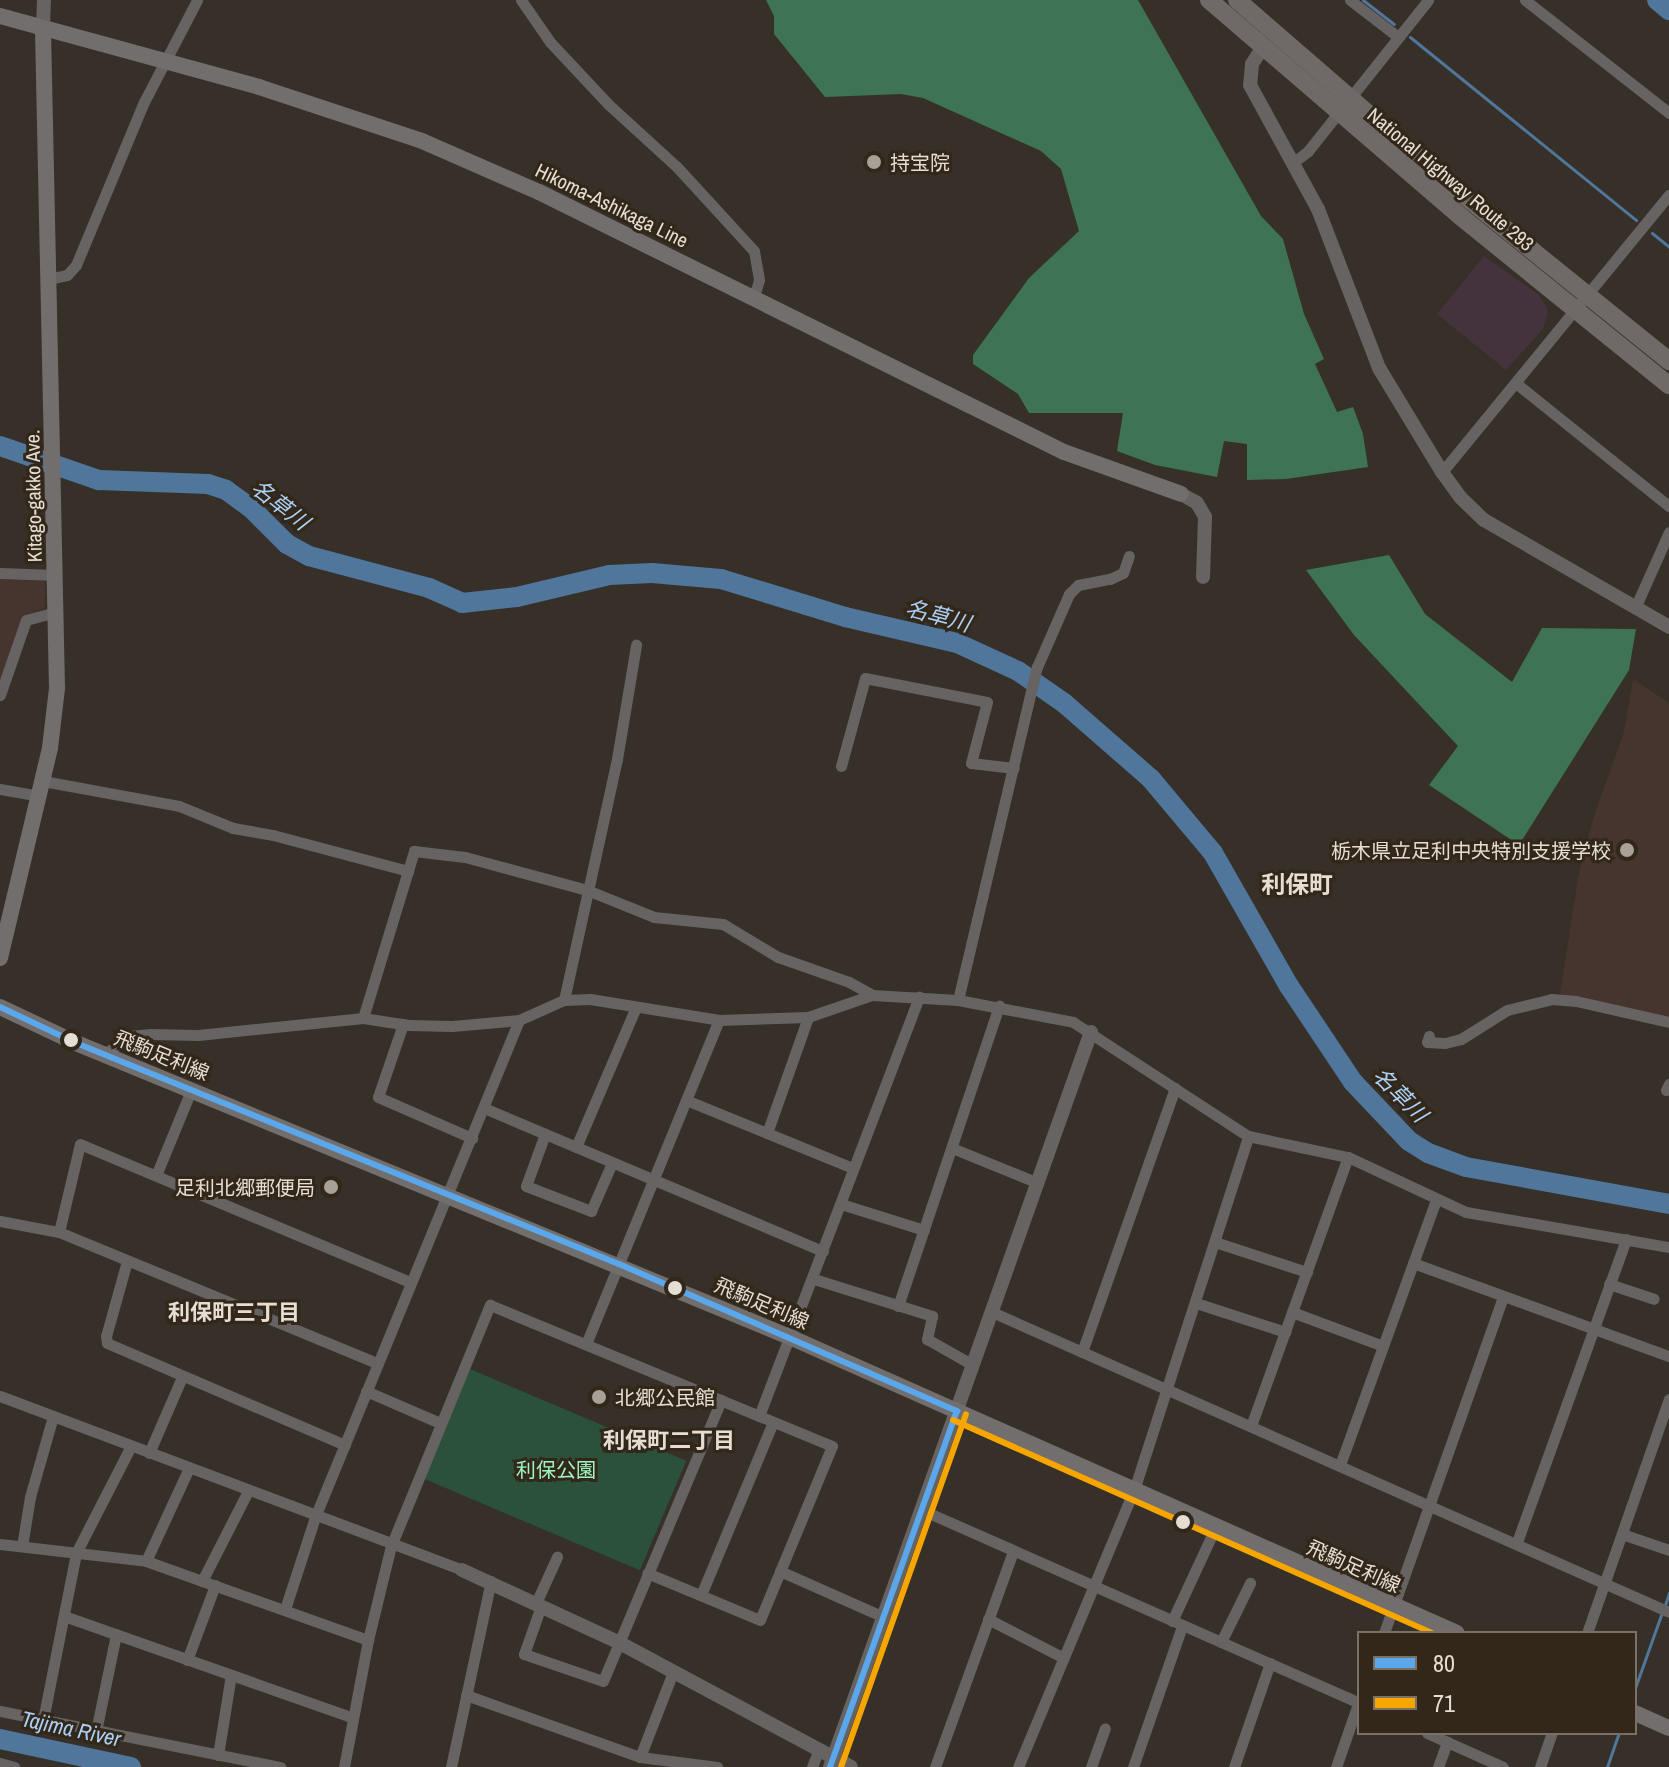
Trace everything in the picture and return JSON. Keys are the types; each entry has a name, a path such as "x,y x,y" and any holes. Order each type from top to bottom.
{"highway":[{"name":"National Highway Route 293","path":"1209,0 1263,47 1342,105 1580,304 1669,385"},
{"name":"National Highway Route 293","path":"1237,0 1342,105"},
{"name":"National Highway Route 293","path":"1580,304 1669,361"}],"main road":[{"name":"Hikoma-Ashikaga Line","path":"0,16 259,87 422,141 539,192 754,296 1064,452 1181,494"},
{"name":"Kitago-gakko Ave.","path":"0,958 41,788 55,708 56,612 43,28"},
{"name":"飛駒足利線","path":"0,1007 104,1054 792,1338 1452,1631"},
{"path":"1637,1714 1669,1728"}],"street":[{"path":"43,28 44,0"},
{"path":"48,279 67,275 76,265 165,61 197,0"},
{"path":"521,0 550,42 608,104 677,167 754,251 759,280 754,296"},
{"path":"1350,0 1398,37"},
{"path":"1294,162 1308,151 1428,0"},
{"path":"1525,0 1669,113"},
{"path":"1263,47 1252,64 1250,85 1318,209 1379,368 1442,472 1461,498 1484,520 1669,627"},
{"path":"1442,472 1669,195"},
{"path":"1517,384 1669,506"},
{"path":"1181,494 1197,503 1205,517 1203,577"},
{"path":"1635,608 1669,532"},
{"path":"958,1000 980,895 1014,768 1035,672 1069,594 1078,585 1110,579 1123,573 1129,556"},
{"path":"0,573 55,575"},
{"path":"0,695 26,620 56,612"},
{"path":"564,1000 617,759 636,645"},
{"path":"841,766 865,678 987,702 971,763 1014,768"},
{"path":"0,789 41,788 179,806 233,828 273,835 408,871"},
{"path":"363,1018 414,851 465,857 587,890 654,917 723,924 778,957 849,982 872,995"},
{"path":"104,1054 131,1036 198,1035 363,1018 452,1026 519,1020 564,1000 590,999 719,1020 808,1017 872,995 958,1000 1073,1022 1248,1136 1348,1157 1466,1212 1669,1247"},
{"path":"759,1416 792,1338 919,996"},
{"path":"1429,1036 1427,1042 1445,1043 1461,1039 1507,1010 1552,999 1576,1001 1669,1022"},
{"path":"898,1306 999,1006"},
{"path":"576,1147 636,1007"},
{"path":"767,1133 808,1017"},
{"path":"285,1609 315,1517 519,1020"},
{"path":"586,1344 719,1020"},
{"path":"403,1024 378,1097 472,1138"},
{"path":"831,1763 1091,1032"},
{"path":"157,1173 192,1088"},
{"path":"1082,1352 1175,1088"},
{"path":"686,1100 853,1168"},
{"path":"484,1108 823,1251"},
{"path":"545,1134 526,1186 591,1211 612,1163"},
{"path":"1018,1767 1134,1490 1248,1136"},
{"path":"59,1232 80,1144 157,1173 410,1282"},
{"path":"952,1148 1038,1183"},
{"path":"1251,1426 1348,1157"},
{"path":"1340,1465 1436,1200"},
{"path":"841,1204 924,1230"},
{"path":"0,1221 59,1232 377,1363"},
{"path":"1517,1542 1626,1239"},
{"path":"1215,1242 1307,1272"},
{"path":"127,1261 106,1336 107,1343 345,1445"},
{"path":"1413,1263 1669,1356"},
{"path":"814,1279 932,1316 927,1339 973,1365"},
{"path":"1609,1284 1654,1299"},
{"path":"1385,1631 1503,1297"},
{"path":"1196,1303 1285,1332"},
{"path":"344,1767 368,1640 391,1546 490,1305 832,1446 760,1620 647,1573"},
{"path":"992,1312 1517,1542 1669,1612"},
{"path":"1292,1312 1383,1346"},
{"path":"149,1453 182,1377"},
{"path":"366,1391 440,1423"},
{"path":"0,1396 391,1546 491,1581 618,1642 818,1751 831,1763 850,1767"},
{"path":"1588,1631 1669,1399"},
{"path":"557,1557 524,1654 603,1681 721,1400"},
{"path":"22,1546 30,1497 53,1416"},
{"path":"701,1595 773,1422"},
{"path":"43,1720 76,1553 131,1446"},
{"path":"146,1561 189,1468"},
{"path":"202,1581 248,1491"},
{"path":"922,1510 1357,1701"},
{"path":"1133,1767 1177,1623 1216,1526"},
{"path":"1622,1534 1669,1550"},
{"path":"0,1544 146,1561 368,1640"},
{"path":"935,1767 1013,1551"},
{"path":"780,1571 884,1617"},
{"path":"451,1767 491,1581"},
{"path":"1221,1642 1250,1583"},
{"path":"187,1660 215,1585"},
{"path":"64,1616 353,1718"},
{"path":"988,1619 1064,1658"},
{"path":"96,1731 116,1634"},
{"path":"1234,1767 1270,1663"},
{"path":"640,1757 673,1672"},
{"path":"218,1755 231,1675"},
{"path":"466,1695 640,1757 717,1767"},
{"path":"1336,1767 1357,1708"},
{"path":"0,1711 280,1767"},
{"path":"1091,1767 1105,1728"},
{"path":"1431,1735 1503,1767"},
{"path":"1540,1767 1551,1735"},
{"path":"1438,1767 1447,1742"},
{"path":"812,1767 818,1751"},
{"path":"0,1763 14,1767"}],"shaded area":[{"path":"1484,256 1539,295 1548,310 1543,329 1506,370 1437,314"},
{"path":"0,579 45,581 45,608 22,617 0,682"},
{"name":"栃木県立足利中央特別支援学校","path":"1633,679 1669,703 1669,1018 1560,994 1578,878 1592,822 1624,732"}],"green space":[{"path":"766,0 1138,0 1261,216 1283,239 1304,314 1324,359 1315,364 1337,412 1353,407 1363,434 1368,467 1286,479 1247,480 1247,444 1224,441 1217,477 1155,465 1117,451 1123,413 1029,413 1018,394 973,364 973,355 1029,278 1079,231 1061,169 1041,151 923,98 901,94 825,97 774,34 774,16"},
{"path":"1389,555 1425,614 1512,682 1542,628 1636,629 1629,670 1519,845 1429,785 1458,746 1354,635 1306,570"},
{"name":"利保公園","path":"470,1369 686,1461 640,1570 424,1479"}],"waterway":[{"path":"1363,0 1394,24"},
{"path":"1657,0 1669,10"},
{"path":"1410,37 1636,220"},
{"path":"1652,233 1669,247"},
{"name":"名草川","path":"0,446 99,480 208,484 226,490 251,508 287,544 309,556 429,588 462,603 517,597 609,575 652,573 721,579 845,617 957,643 1018,671 1064,703 1151,779 1213,853 1289,986 1353,1082 1409,1141 1428,1153 1466,1167 1669,1204"},
{"path":"1665,1605 1669,1593"},
{"path":"1637,1682 1662,1612"},
{"path":"1607,1767 1618,1735"},
{"name":"Tajima River","path":"0,1739 131,1767"}],"transit line":[{"name":"80","path":"0,1007 76,1043 619,1264 957,1411"},
{"name":"80","path":"830,1767 957,1411"},
{"name":"71","path":"841,1767 966,1414"},
{"name":"71","path":"953,1420 1428,1631"}],"place":[{"name":"持宝院","path":"874,162"},
{"name":"栃木県立足利中央特別支援学校","path":"1627,850"},
{"name":"足利北郷郵便局","path":"331,1187"},
{"name":"北郷公民館","path":"599,1397"}],"district":[{"name":"利保町","path":"1297,885"},
{"name":"利保町三丁目","path":"234,1313"},
{"name":"利保町二丁目","path":"669,1441"}]}
